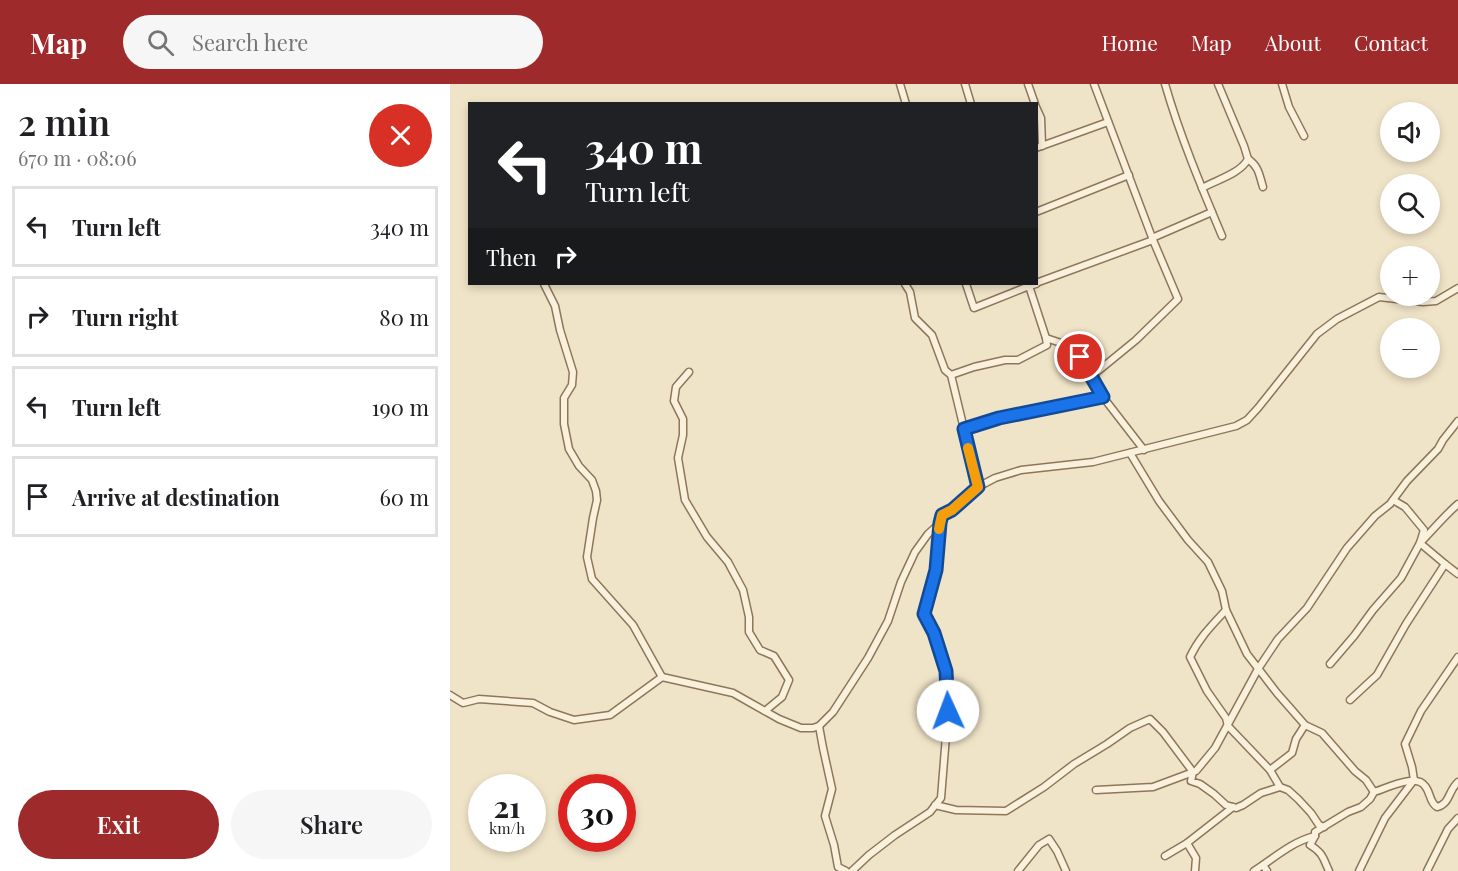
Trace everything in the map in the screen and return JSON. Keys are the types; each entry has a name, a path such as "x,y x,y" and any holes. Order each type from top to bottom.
{"street":[{"path":"900,84 905,102"},
{"path":"965,84 970,102"},
{"path":"1028,84 1035,102"},
{"path":"1092,376 1136,340 1178,299 1152,239 1094,84"},
{"path":"1165,84 1171,106 1222,236"},
{"path":"1218,84 1248,159 1258,170 1263,187"},
{"path":"1282,84 1289,107 1304,136"},
{"path":"1038,110 1041,118 1039,147 1108,122"},
{"path":"1202,188 1237,172 1248,159"},
{"path":"1038,211 1129,175"},
{"path":"1038,282 1152,239 1212,212"},
{"path":"544,285 555,306 573,372 572,386 564,398 564,424 569,449 579,466 592,480 596,490 597,500 587,557 592,579 633,625 662,677 733,693 779,719 801,728 819,726 833,712 868,658 888,621 901,582 915,552 928,534 940,523"},
{"path":"906,285 910,292 915,318 932,335 945,370 951,375 978,487"},
{"path":"951,375 1005,360 1018,360 1047,345 1029,286 974,308 966,285"},
{"path":"852,871 895,835 930,812 940,798 948,711 946,671 934,633 924,614 936,570 942,515 952,510 978,487 995,478 1021,470 1093,462 1243,423 1258,408 1317,334 1337,319 1374,299 1383,297 1423,302 1436,301 1458,288"},
{"path":"1046,338 1064,344 1080,357 1103,397 1144,450"},
{"path":"689,372 676,387 674,401 683,419 683,435 678,458 685,500 707,537 728,562 743,590 749,616 749,632 760,650 774,656 789,680 782,697 765,711"},
{"path":"964,429 999,418 1103,397"},
{"path":"1096,790 1153,787 1193,772 1215,748 1258,669 1278,639 1307,608 1347,548 1438,449 1458,422"},
{"path":"1130,453 1159,501 1188,540 1208,562 1222,591 1226,610 1247,654 1305,725 1322,733 1355,771 1366,780 1374,792"},
{"path":"1330,664 1401,578 1420,543 1424,530 1405,507 1393,500"},
{"path":"1420,543 1458,504"},
{"path":"1420,543 1458,574"},
{"path":"1350,700 1377,675 1406,624 1445,564"},
{"path":"1226,610 1197,643 1190,657 1207,691 1226,718 1228,726 1270,770 1280,787"},
{"path":"1359,871 1385,818 1414,780 1405,744 1421,711 1458,657"},
{"path":"450,695 463,703 479,699 532,703 574,720 610,715 662,677"},
{"path":"935,805 956,810 1005,811 1130,728 1150,719 1163,732 1193,772 1191,781 1200,784 1226,805 1236,808 1261,793 1280,787 1288,790 1298,799 1318,825 1324,827"},
{"path":"1270,770 1292,753 1296,740 1305,725"},
{"path":"819,726 832,789 825,816 838,867 846,871"},
{"path":"1329,871 1324,857 1310,845 1315,832 1361,807 1374,792 1414,780 1426,787 1432,802 1437,807 1442,806 1458,782"},
{"path":"1165,856 1187,843 1233,807"},
{"path":"1427,871 1448,829 1458,818"},
{"path":"1254,871 1295,843 1315,836"},
{"path":"1018,871 1039,844 1048,839 1057,851 1066,871"},
{"path":"1187,843 1196,858 1195,871"},
{"path":"1263,865 1267,871"}],"slow traffic":[{"path":"939,529 942,515 952,510 978,487 968,448"}],"route":[{"path":"948,711 946,671 934,633 924,614 936,570 942,515 952,510 978,487 964,429 999,418 1103,397 1080,357"}]}
